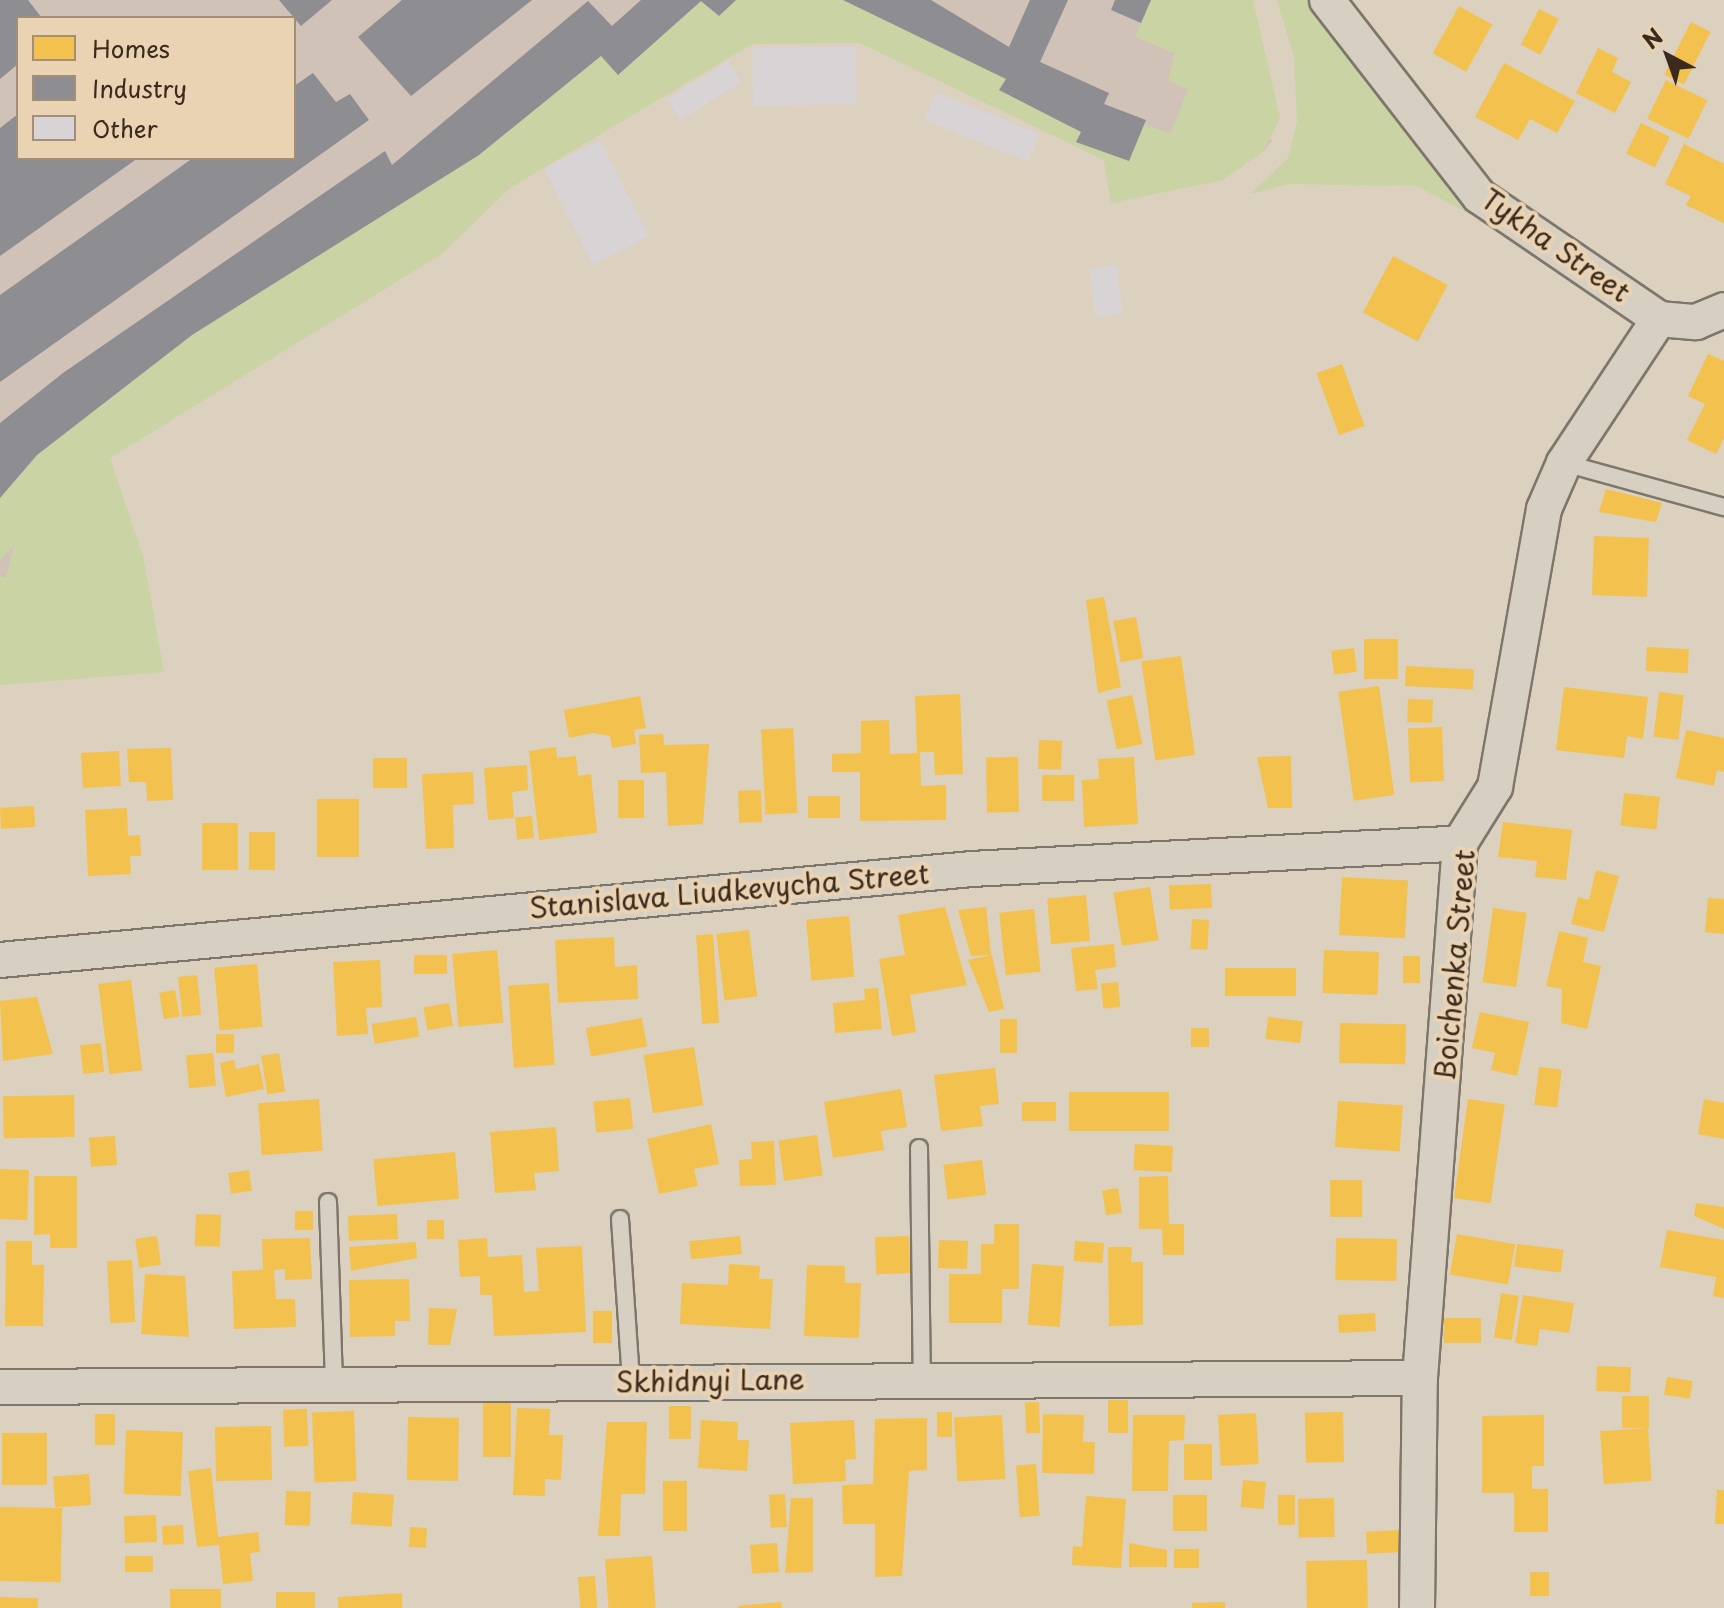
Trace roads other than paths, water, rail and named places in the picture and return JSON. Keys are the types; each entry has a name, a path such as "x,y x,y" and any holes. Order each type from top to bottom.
{"street":[{"name":"Tykha Street","path":"1327,0 1479,196 1659,319 1696,322 1724,310"},
{"name":"Boichenka Street","path":"1417,1608 1420,1378 1460,843 1495,787 1544,509 1564,463 1659,319"},
{"name":"Stanislava Liudkevycha Street","path":"0,960 971,869 1460,843"},
{"name":"Skhidnyi Lane","path":"0,1387 922,1378 1420,1378"}],"lane":[{"path":"1564,463 1724,507"},
{"path":"919,1148 922,1378"},
{"path":"328,1202 334,1385"},
{"path":"620,1219 631,1381"}]}
